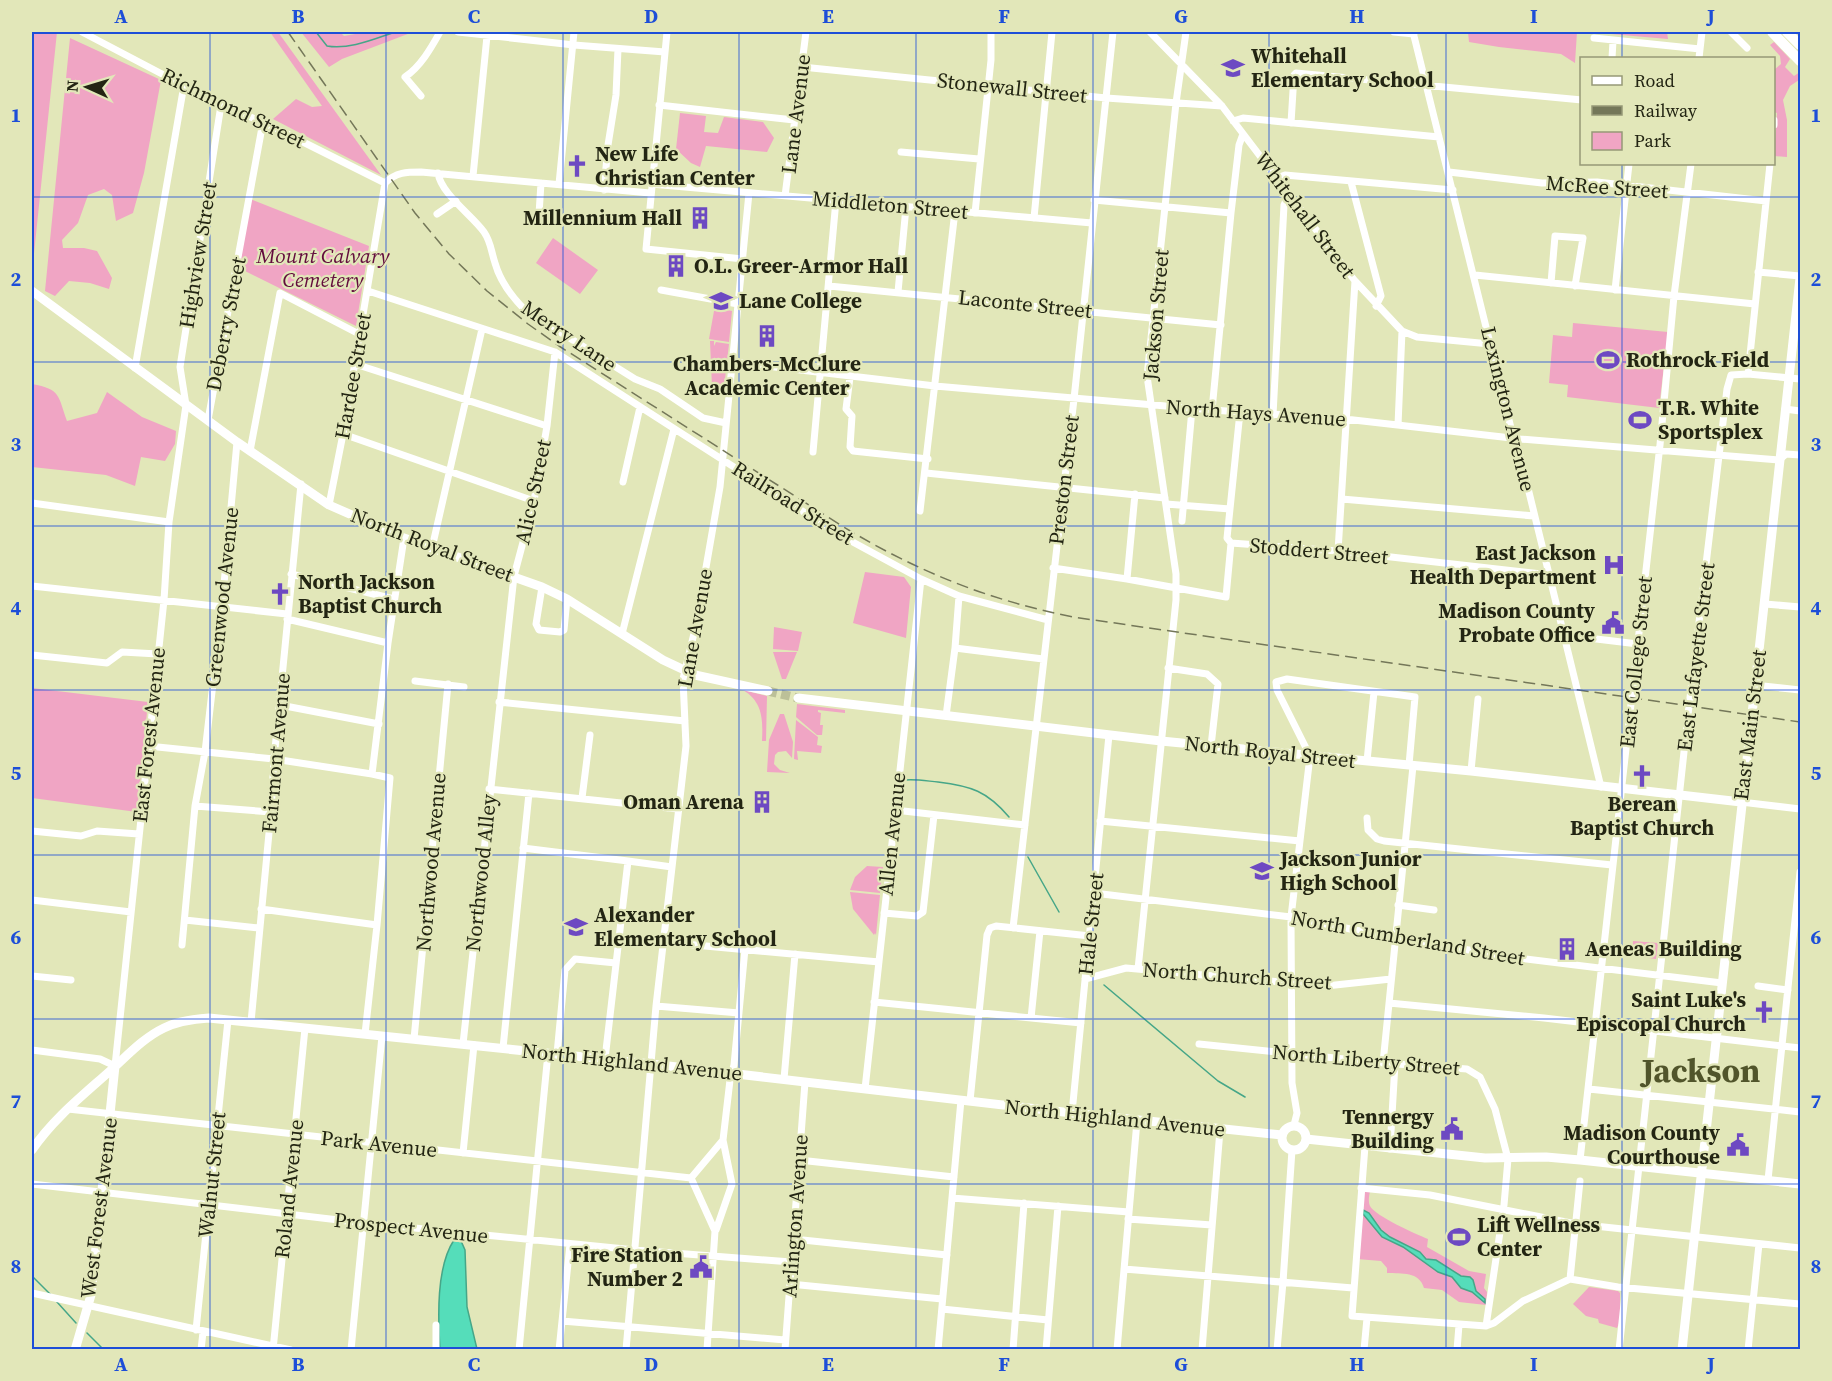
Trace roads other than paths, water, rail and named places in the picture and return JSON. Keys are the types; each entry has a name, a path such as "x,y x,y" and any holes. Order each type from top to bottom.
{"highway":[{"path":"1772,32 1800,61"},
{"path":"1787,32 1800,45"}],"main road":[{"name":"East Main Street","path":"1682,1350 1800,277"},
{"name":"North Royal Street","path":"32,291 237,442 329,505 404,538 542,587 567,599 663,660 694,675 768,692"},
{"name":"North Royal Street","path":"798,698 1161,741 1471,771 1742,802"},
{"name":"North Highland Avenue","path":"32,1150 45,1132 136,1046 163,1028 187,1020 209,1018 553,1053 1282,1136"},
{"name":"West Forest Avenue","path":"75,1350 88,1307 115,1066"},
{"path":"1294,1125 1302,1128 1306,1139 1300,1149 1292,1150 1282,1143 1282,1136 1286,1128 1294,1125"},
{"path":"1306,1139 1508,1159 1546,1157 1581,1160 1800,1184"}],"street":[{"name":"Richmond Street","path":"82,32 221,105 388,180"},
{"path":"421,96 405,77 413,72 440,32"},
{"path":"458,32 519,35 574,45 664,52"},
{"path":"559,184 574,32"},
{"path":"667,32 646,249 743,259"},
{"name":"Lane Avenue","path":"785,196 806,32"},
{"path":"975,213 979,159 989,85 991,32"},
{"path":"1034,218 1052,32"},
{"name":"Preston Street","path":"1013,928 1074,399 1113,32"},
{"name":"Whitehall Street","path":"1150,32 1222,106 1355,281 1402,332"},
{"name":"Jackson Street","path":"1138,969 1176,600 1176,574 1148,376 1176,103 1186,32"},
{"path":"1394,32 1413,33"},
{"path":"1699,57 1702,32"},
{"path":"1731,32 1747,48"},
{"name":"Lexington Avenue","path":"1413,33 1428,84 1439,137 1601,787"},
{"path":"473,176 483,34"},
{"path":"1594,38 1700,49"},
{"path":"1612,57 1613,41"},
{"path":"604,189 616,95 618,49"},
{"name":"Stonewall Street","path":"802,67 1106,98 1222,106"},
{"path":"1291,123 1296,73 1580,100"},
{"path":"135,368 184,85"},
{"name":"Highview Street","path":"186,405 180,367 221,105"},
{"path":"659,105 794,120"},
{"path":"1233,121 1243,118 1439,137"},
{"name":"Deberry Street","path":"208,420 263,122"},
{"path":"1212,410 1231,213 1239,145 1243,134"},
{"path":"901,152 979,159"},
{"path":"1616,290 1629,165"},
{"name":"East College Street","path":"1581,1160 1674,296 1691,165"},
{"path":"1770,165 1748,374 1800,379"},
{"path":"388,180 406,172 438,173 650,193"},
{"name":"McRee Street","path":"1449,172 1542,183 1597,182 1766,201"},
{"name":"Merry Lane","path":"438,173 439,180 482,229 490,242 499,276 525,310 635,379 660,389 703,418 726,423"},
{"path":"1277,178 1285,175 1453,190"},
{"name":"Hardee Street","path":"329,505 388,180"},
{"path":"1351,182 1381,296 1376,306"},
{"path":"539,214 541,183"},
{"name":"Middleton Street","path":"651,184 1092,223"},
{"name":"Lane Avenue","path":"626,1350 656,1006 686,746 684,670 696,625 720,487 749,193"},
{"path":"1273,415 1284,205 1289,194"},
{"path":"813,452 836,200"},
{"path":"1095,200 1231,213"},
{"path":"437,214 456,201"},
{"path":"898,292 906,207"},
{"path":"921,511 955,211"},
{"path":"1551,283 1555,236 1583,238 1575,286"},
{"path":"1758,272 1800,277"},
{"path":"1475,275 1755,304"},
{"path":"1338,551 1355,281"},
{"name":"Laconte Street","path":"829,286 1221,325"},
{"path":"661,290 738,304"},
{"name":"Railroad Street","path":"368,291 555,352 838,534 921,579 959,596 1048,620"},
{"path":"250,451 280,293 359,334"},
{"path":"432,548 482,329"},
{"path":"1398,425 1402,332 1417,337 1490,344"},
{"name":"Alice Street","path":"498,702 514,576 534,501 547,426 555,352"},
{"name":"North Hays Avenue","path":"733,362 935,386 1192,409 1346,419 1515,438 1779,460 1786,454 1800,455"},
{"path":"355,364 547,426"},
{"name":"East Lafayette Street","path":"1619,1350 1653,1031 1727,388 1731,375 1748,374"},
{"path":"850,376 846,409 852,416 850,447 853,451 928,459"},
{"name":"East Forest Avenue","path":"115,1066 164,600 170,522 186,405"},
{"path":"623,482 640,406"},
{"path":"1182,521 1192,409"},
{"path":"1785,409 1800,411"},
{"path":"1053,568 1226,597 1231,543 1227,538 1240,412"},
{"path":"622,634 674,429"},
{"path":"343,434 534,501"},
{"name":"Greenwood Avenue","path":"182,945 195,806 205,752 222,606 237,442"},
{"path":"926,473 1135,494 1183,505 1230,509"},
{"name":"Fairmont Avenue","path":"251,1022 301,484"},
{"path":"1127,579 1135,494"},
{"path":"1342,499 1534,516"},
{"path":"32,503 170,522"},
{"path":"372,774 404,538"},
{"name":"Stoddert Street","path":"1231,543 1338,551 1550,575"},
{"path":"291,573 394,599"},
{"name":"Allen Avenue","path":"864,1089 921,579"},
{"path":"32,586 222,606 287,616 388,643"},
{"path":"542,587 536,624 539,630 560,632 564,630 567,599"},
{"path":"946,716 959,596"},
{"path":"1765,604 1800,607"},
{"path":"1563,636 1638,644"},
{"path":"955,648 1043,659"},
{"path":"32,655 107,663 122,652 158,654"},
{"path":"1168,668 1207,674 1218,684 1211,746"},
{"path":"1294,1125 1297,1113 1292,1083 1291,917 1310,756 1277,690 1276,682 1282,678 1415,697 1411,766 1383,1063"},
{"path":"415,681 464,687"},
{"name":"Northwood Avenue","path":"414,1039 448,684"},
{"path":"1754,685 1800,690"},
{"path":"1367,761 1374,692"},
{"path":"1471,771 1478,699"},
{"path":"498,702 685,722"},
{"name":"Northwood Alley","path":"463,1044 498,702"},
{"path":"280,705 379,724"},
{"path":"582,798 590,735"},
{"name":"Hale Street","path":"1072,1113 1109,735"},
{"path":"148,746 274,759 390,778 365,1034"},
{"path":"489,789 678,809"},
{"path":"502,1048 529,793"},
{"path":"1742,802 1800,809"},
{"path":"195,806 271,812"},
{"path":"895,810 1025,825"},
{"path":"884,913 917,916 923,912 934,815"},
{"path":"1367,818 1368,830 1377,839 1612,865"},
{"path":"1100,821 1300,841"},
{"path":"32,831 81,836 97,831 139,834"},
{"path":"523,848 672,867"},
{"path":"605,1059 628,861"},
{"path":"1768,1180 1800,872"},
{"name":"North Cumberland Street","path":"1094,893 1291,917 1395,938 1512,957 1722,983"},
{"path":"32,900 131,912"},
{"path":"1398,905 1434,910"},
{"path":"261,909 377,925"},
{"path":"185,920 259,928"},
{"path":"938,1350 954,1177 979,1012 987,935 990,928 996,926 1089,936"},
{"path":"1031,1018 1040,931"},
{"path":"619,938 879,962"},
{"path":"706,1350 715,1231 732,1184 723,1140 745,949"},
{"path":"784,1079 795,954"},
{"path":"519,1350 538,1163 566,970 575,960 616,963"},
{"name":"North Church Street","path":"1085,980 1119,969 1326,986 1390,979"},
{"path":"32,976 71,980"},
{"path":"1758,986 1788,990"},
{"path":"874,1002 1081,1023"},
{"path":"1389,1003 1519,1015 1800,1048"},
{"path":"656,1006 738,1013"},
{"name":"Walnut Street","path":"201,1350 199,1331 209,1205 228,1020"},
{"name":"Roland Avenue","path":"273,1348 305,1028"},
{"path":"351,1350 382,1036"},
{"name":"North Liberty Street","path":"1199,1044 1383,1063 1467,1069 1480,1077 1495,1109 1508,1159"},
{"path":"463,1153 474,1045"},
{"path":"32,1050 100,1059 115,1066"},
{"path":"1390,1149 1395,1064"},
{"name":"Arlington Avenue","path":"785,1350 805,1082"},
{"path":"1588,1089 1800,1112"},
{"name":"Park Avenue","path":"68,1109 538,1163 691,1178"},
{"path":"1117,1350 1137,1120"},
{"path":"1202,1350 1220,1130"},
{"path":"715,1231 691,1178 723,1140"},
{"path":"1365,1146 1352,1316 1486,1326 1494,1323 1523,1301 1570,1279 1625,1287 1800,1304"},
{"path":"1276,1350 1292,1150"},
{"path":"1486,1326 1508,1159"},
{"path":"799,1160 954,1177"},
{"path":"1570,1279 1580,1181"},
{"name":"Prospect Avenue","path":"32,1184 364,1223 635,1250 791,1262"},
{"path":"1361,1188 1430,1195 1576,1224 1800,1248"},
{"path":"952,1198 1058,1206 1212,1225"},
{"path":"1012,1350 1024,1203"},
{"path":"1046,1350 1058,1206"},
{"path":"793,1239 946,1255"},
{"path":"559,1350 570,1244"},
{"path":"1748,1350 1759,1244"},
{"path":"1124,1269 1353,1288"},
{"path":"790,1284 942,1299"},
{"path":"32,1293 273,1348 291,1350"},
{"path":"942,1309 1048,1320"},
{"path":"1364,1350 1367,1318"},
{"path":"562,1321 785,1340"},
{"path":"436,1325 436,1350"},
{"path":"1457,1350 1459,1325"}],"water":[{"path":"1363,1210 1369,1213 1381,1230 1390,1237 1420,1252 1426,1259 1436,1260 1461,1276 1470,1277 1476,1291 1485,1299 1485,1303 1472,1292 1461,1288 1452,1277 1438,1272 1403,1247 1382,1237 1363,1214"},
{"path":"454,1240 461,1241 465,1250 467,1307 477,1349 440,1350 441,1278 448,1251"}],"waterway":[{"path":"316,32 327,46 335,47 361,43 395,32"},
{"path":"905,780 938,782 978,791 993,801 1009,817"},
{"path":"1028,857 1059,912"},
{"path":"1104,985 1218,1081 1245,1097"},
{"path":"32,1276 50,1294"},
{"path":"57,1302 76,1323"},
{"path":"87,1333 104,1350"}],"tunnel":[{"path":"768,691 798,698"}],"railway":[{"path":"288,32 415,213 449,254 487,291 559,346 842,526 925,570 982,593 1073,617 1800,722"}],"place":[{"name":"Whitehall Elementary School","path":"1233,68"},
{"name":"New Life Christian Center","path":"577,166"},
{"name":"Millennium Hall","path":"700,218"},
{"name":"O.L. Greer-Armor Hall","path":"676,266"},
{"name":"Lane College","path":"721,301"},
{"name":"Chambers-McClure Academic Center","path":"767,336"},
{"name":"Rothrock Field","path":"1608,360"},
{"name":"T.R. White Sportsplex","path":"1640,420"},
{"name":"East Jackson Health Department","path":"1614,565"},
{"name":"North Jackson Baptist Church","path":"280,594"},
{"name":"Madison County Probate Office","path":"1613,623"},
{"name":"Berean Baptist Church","path":"1642,776"},
{"name":"Oman Arena","path":"762,802"},
{"name":"Jackson Junior High School","path":"1262,871"},
{"name":"Alexander Elementary School","path":"576,927"},
{"name":"Aeneas Building","path":"1567,949"},
{"name":"Saint Luke's Episcopal Church","path":"1764,1012"},
{"name":"Tennergy Building","path":"1452,1129"},
{"name":"Madison County Courthouse","path":"1738,1145"},
{"name":"Lift Wellness Center","path":"1459,1237"},
{"name":"Fire Station Number 2","path":"701,1267"}],"district":[{"name":"Jackson","path":"1701,1070"}],"park label":[{"name":"Mount Calvary Cemetery","path":"323,268"}]}
